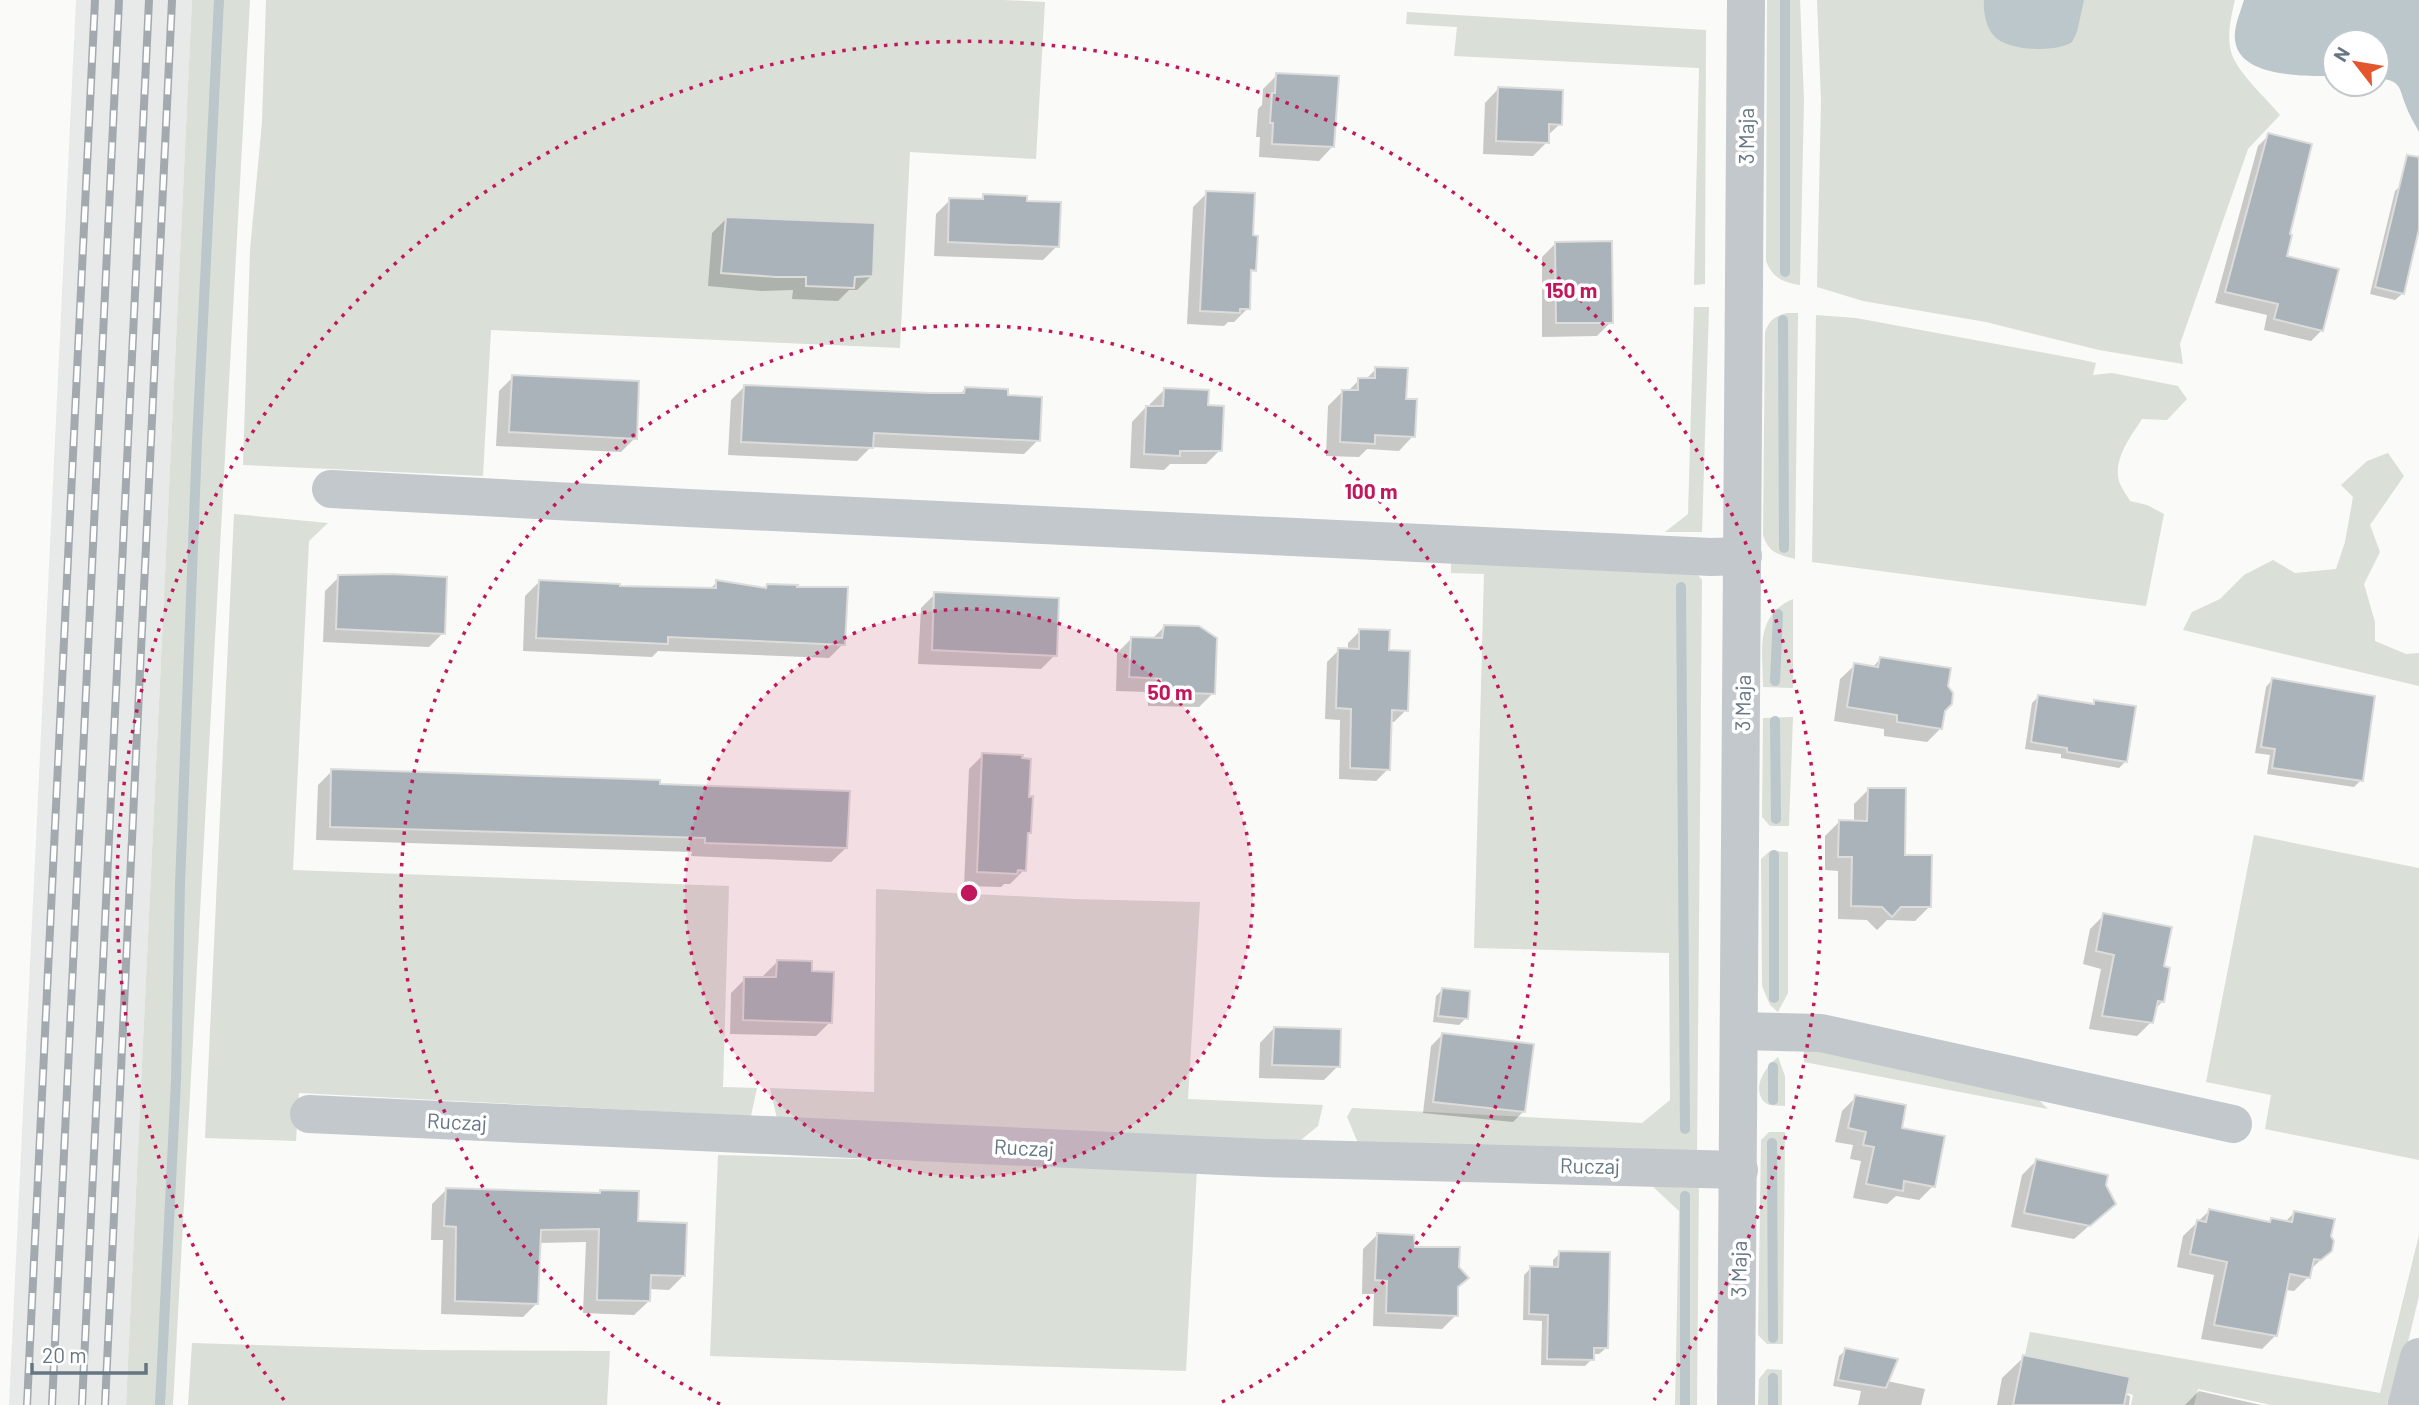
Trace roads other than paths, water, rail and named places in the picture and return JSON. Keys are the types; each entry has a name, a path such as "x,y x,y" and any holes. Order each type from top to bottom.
{"street":[{"name":"3 Maja","path":"1736,1405 1746,0"},
{"path":"331,489 1058,526 1743,556"},
{"path":"1739,1031 1821,1033 2233,1124"},
{"name":"Ruczaj","path":"309,1114 1265,1158 1739,1170"},
{"path":"2407,1405 2419,1357"}],"waterway":[{"path":"160,1405 176,1081 180,885 197,441 219,0"},
{"path":"1785,0 1785,272"},
{"path":"1783,320 1784,548"},
{"path":"1681,587 1685,1129"},
{"path":"1775,681 1778,614"},
{"path":"1775,721 1776,819"},
{"path":"1774,855 1774,998"},
{"path":"1773,1067 1773,1100"},
{"path":"1772,1143 1773,1338"},
{"path":"1685,1196 1685,1405"},
{"path":"1773,1378 1773,1405"}],"railway":[{"path":"27,1405 95,0"},
{"path":"52,1405 119,0"},
{"path":"82,1405 149,0"},
{"path":"105,1405 172,0"}]}
